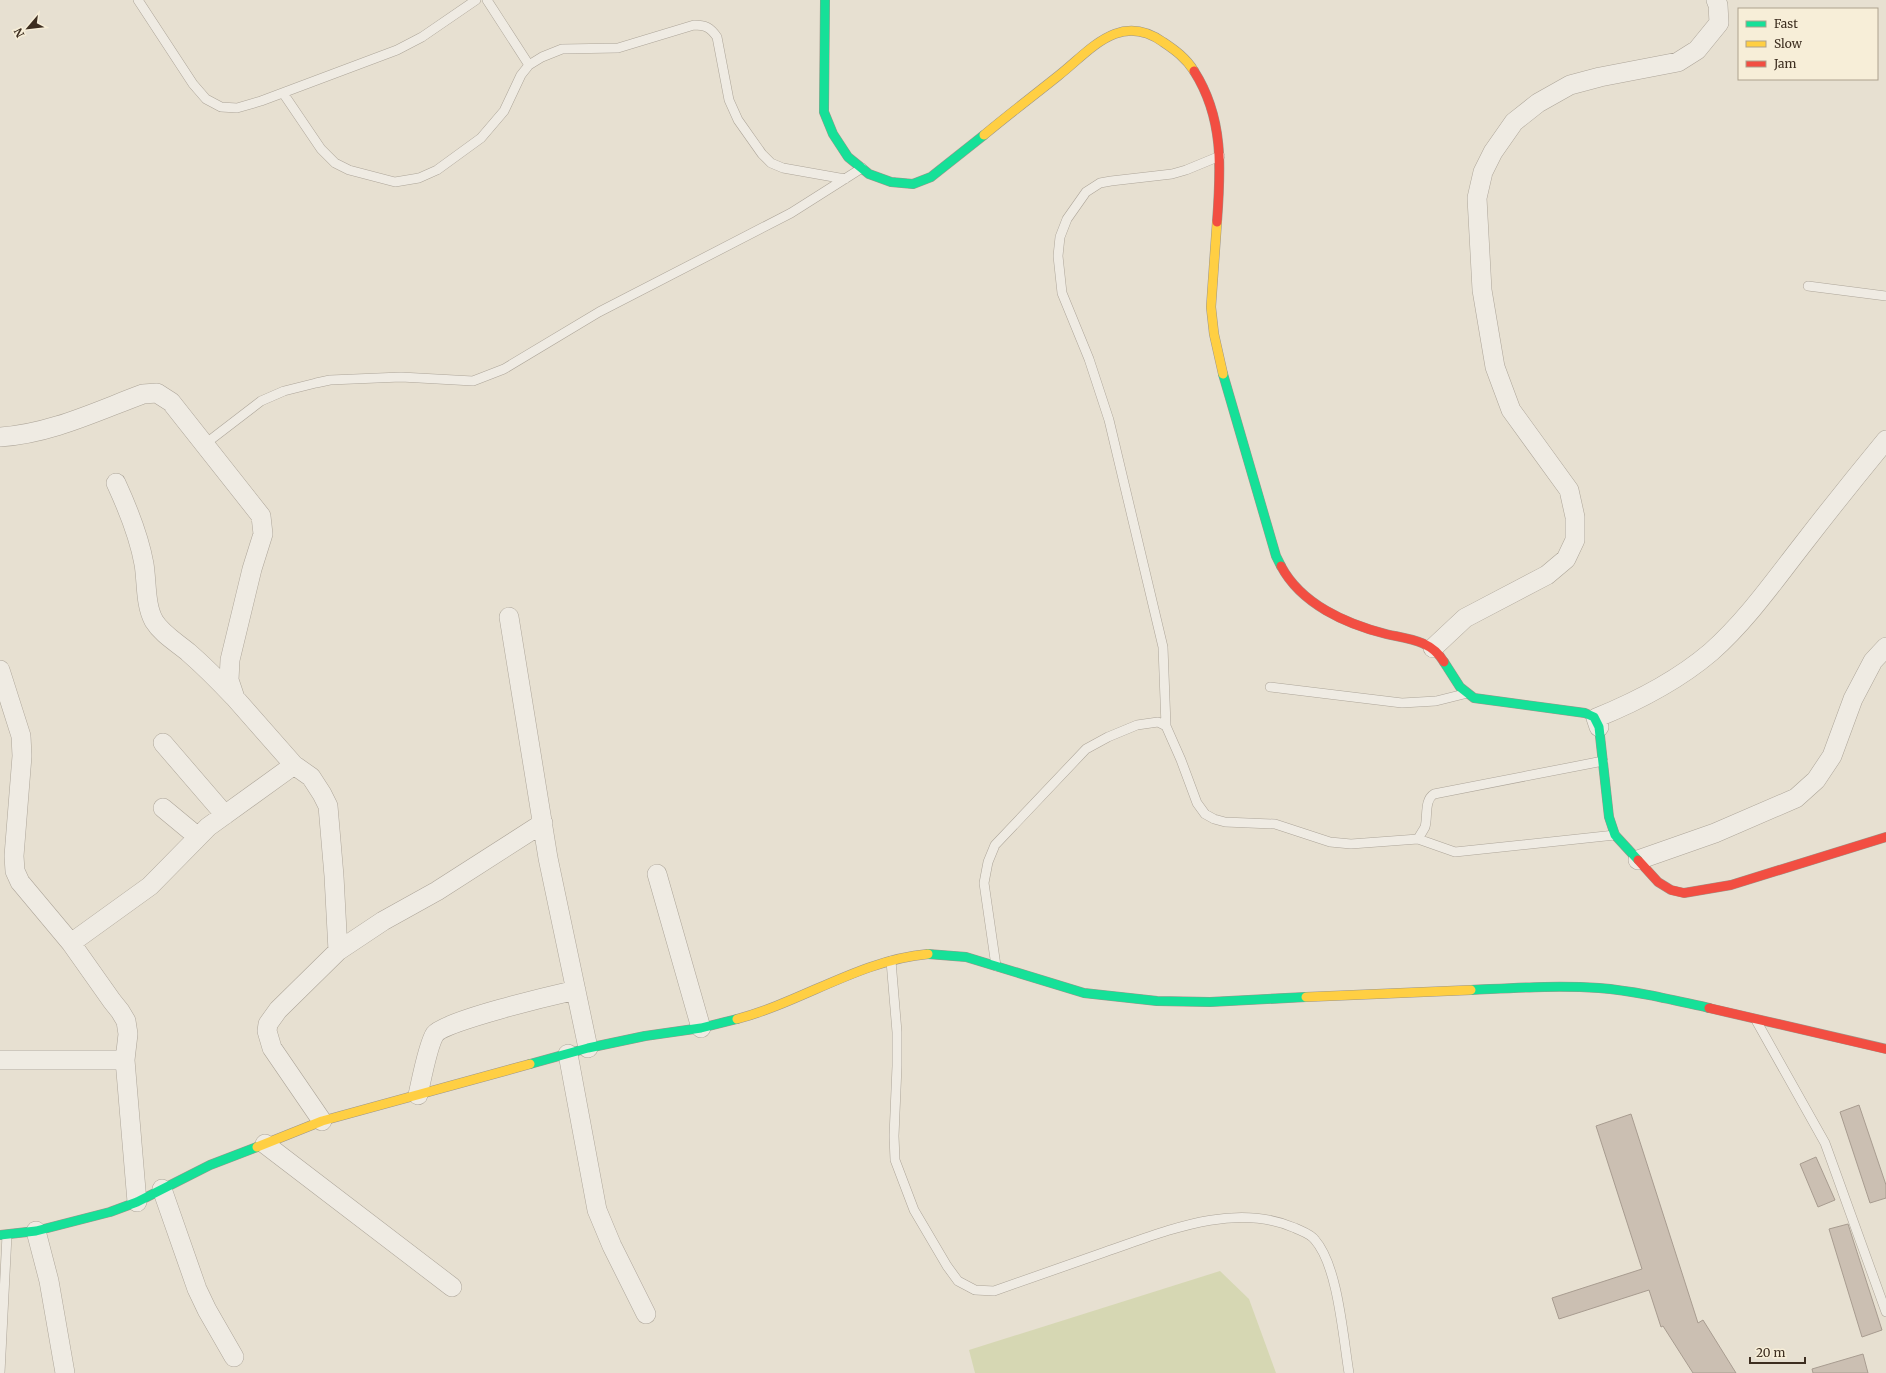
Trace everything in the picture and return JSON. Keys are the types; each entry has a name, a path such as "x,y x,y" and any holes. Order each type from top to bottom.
{"street":[{"path":"825,0 824,112 833,134 848,157 869,174 891,182 913,184 931,177 1102,40 1117,33 1135,31 1156,36 1182,55 1194,69 1212,108 1220,156 1221,171 1211,307 1214,334 1222,371 1276,556 1288,578 1304,595 1343,621 1423,643 1433,648 1441,657 1458,686 1466,694 1474,698 1585,713 1594,717 1599,727"},
{"path":"1433,648 1465,618 1547,575 1566,559 1575,540 1575,517 1569,490 1512,410 1495,368 1482,290 1477,198 1483,172 1492,152 1514,122 1538,103 1570,86 1600,77 1678,62 1697,50 1719,23 1718,5 1716,0"},
{"path":"0,437 30,433 57,426 144,394 157,393 171,402 261,516 263,534 252,569 230,660 229,680 235,698"},
{"path":"1886,440 1835,502 1746,618 1710,652 1676,678 1639,700 1596,718 1599,727 1609,817 1615,835 1658,882 1671,890 1684,893 1730,885 1886,837"},
{"path":"116,483 137,535 144,564 150,611 154,621 170,638 200,663 235,698 294,764 311,778 328,806 338,951"},
{"path":"509,617 548,858 588,1048"},
{"path":"1638,860 1715,833 1796,798 1816,780 1832,756 1853,699 1873,661 1886,647"},
{"path":"0,670 21,736 22,756 14,856 15,871 20,882 71,943 120,1010 126,1021 128,1034 125,1060 137,1202"},
{"path":"163,743 224,815"},
{"path":"71,943 150,886 208,827 294,764"},
{"path":"163,808 198,837"},
{"path":"322,1121 272,1048 267,1031 268,1024 278,1010 338,951 383,921 438,891 543,823"},
{"path":"657,874 701,1028"},
{"path":"4,1234 36,1231 110,1212 137,1202 210,1165 322,1121 588,1048 645,1036 701,1028 755,1013 891,961 927,954 966,957 1084,993 1157,1001 1210,1002 1264,1000 1550,986 1600,988 1655,996 1886,1049"},
{"path":"418,1095 431,1044 434,1035 438,1030 457,1022 576,990"},
{"path":"568,1054 597,1210 612,1246 646,1314"},
{"path":"0,1060 125,1060"},
{"path":"265,1144 452,1287"},
{"path":"162,1189 197,1289 207,1310 234,1357"},
{"path":"36,1231 44,1257 49,1281 65,1373"}],"lane":[{"path":"138,0 193,84 206,99 221,107 237,108 283,93 397,50 422,37 476,0"},
{"path":"487,0 529,65"},
{"path":"283,93 321,149 335,163 349,170 395,182 419,178 437,170 481,138 504,112 520,75 529,65 542,57 562,49 618,48 694,25 704,25 712,29 717,37 729,100 738,120 762,154 771,163 783,168 845,179"},
{"path":"1220,156 1172,174 1112,181 1100,184 1086,192 1067,219 1060,237 1058,256 1062,293 1089,359 1109,420 1163,647 1166,726 1181,760 1197,803 1205,814 1214,819 1225,822 1276,824 1330,842 1351,844 1418,839 1455,852 1615,835"},
{"path":"205,444 261,401 284,391 330,380 413,377 473,381 504,368 599,312 792,213 862,168"},
{"path":"1808,286 1886,296"},
{"path":"1270,687 1402,704 1436,701 1466,694"},
{"path":"996,967 984,883 988,862 995,845 1086,750 1108,737 1136,725 1158,722 1166,726"},
{"path":"1418,839 1424,829 1428,815 1428,802 1430,796 1434,794 1603,761"},
{"path":"891,961 898,1066 894,1136 895,1160 914,1210 947,1266 958,1281 975,1290 994,1291 1177,1227 1211,1220 1244,1218 1266,1219 1289,1226 1315,1239 1327,1257 1334,1278 1349,1373"},
{"path":"1755,1019 1825,1143 1886,1312"},
{"path":"0,1373 6,1294 4,1234"}],"green space":[{"path":"1220,1271 1249,1299 1276,1373 975,1373 969,1350"}],"building":[{"path":"1859,1105 1886,1185 1886,1198 1870,1203 1840,1112"},
{"path":"1631,1114 1698,1323 1703,1320 1736,1373 1693,1373 1663,1326 1661,1327 1649,1290 1559,1319 1552,1298 1642,1269 1596,1126"},
{"path":"1816,1157 1835,1200 1818,1207 1800,1164"},
{"path":"1848,1224 1882,1330 1862,1337 1829,1229"},
{"path":"1863,1354 1868,1373 1813,1373 1812,1369"}],"traffic: fast":[{"path":"825,0 824,112 833,134 848,157 869,174 891,182 913,184 931,177 984,135"},
{"path":"1223,374 1276,556 1281,566"},
{"path":"1444,662 1460,687 1474,698 1585,713 1594,717 1599,727 1609,817 1615,835 1638,860"},
{"path":"928,954 966,957 1084,993 1157,1001 1210,1002 1306,997"},
{"path":"1471,990 1551,987 1613,989 1709,1008"},
{"path":"530,1064 588,1048 645,1036 701,1028 737,1019"},
{"path":"0,1235 36,1231 110,1212 137,1202 210,1165 257,1147"}],"traffic: slow":[{"path":"984,135 1094,46 1106,38 1119,33 1133,31 1147,34 1163,42 1184,58 1194,71"},
{"path":"1217,222 1211,307 1214,334 1223,374"},
{"path":"737,1019 785,1003 879,964 928,954"},
{"path":"1306,997 1471,990"},
{"path":"257,1147 322,1121 530,1064"}],"traffic: jam":[{"path":"1194,71 1204,89 1216,125 1219,163 1217,222"},
{"path":"1281,566 1300,591 1312,602 1340,618 1371,630 1411,639 1426,645 1433,649 1444,662"},
{"path":"1638,860 1658,882 1671,890 1684,893 1731,885 1886,837"},
{"path":"1709,1008 1886,1049"}]}
